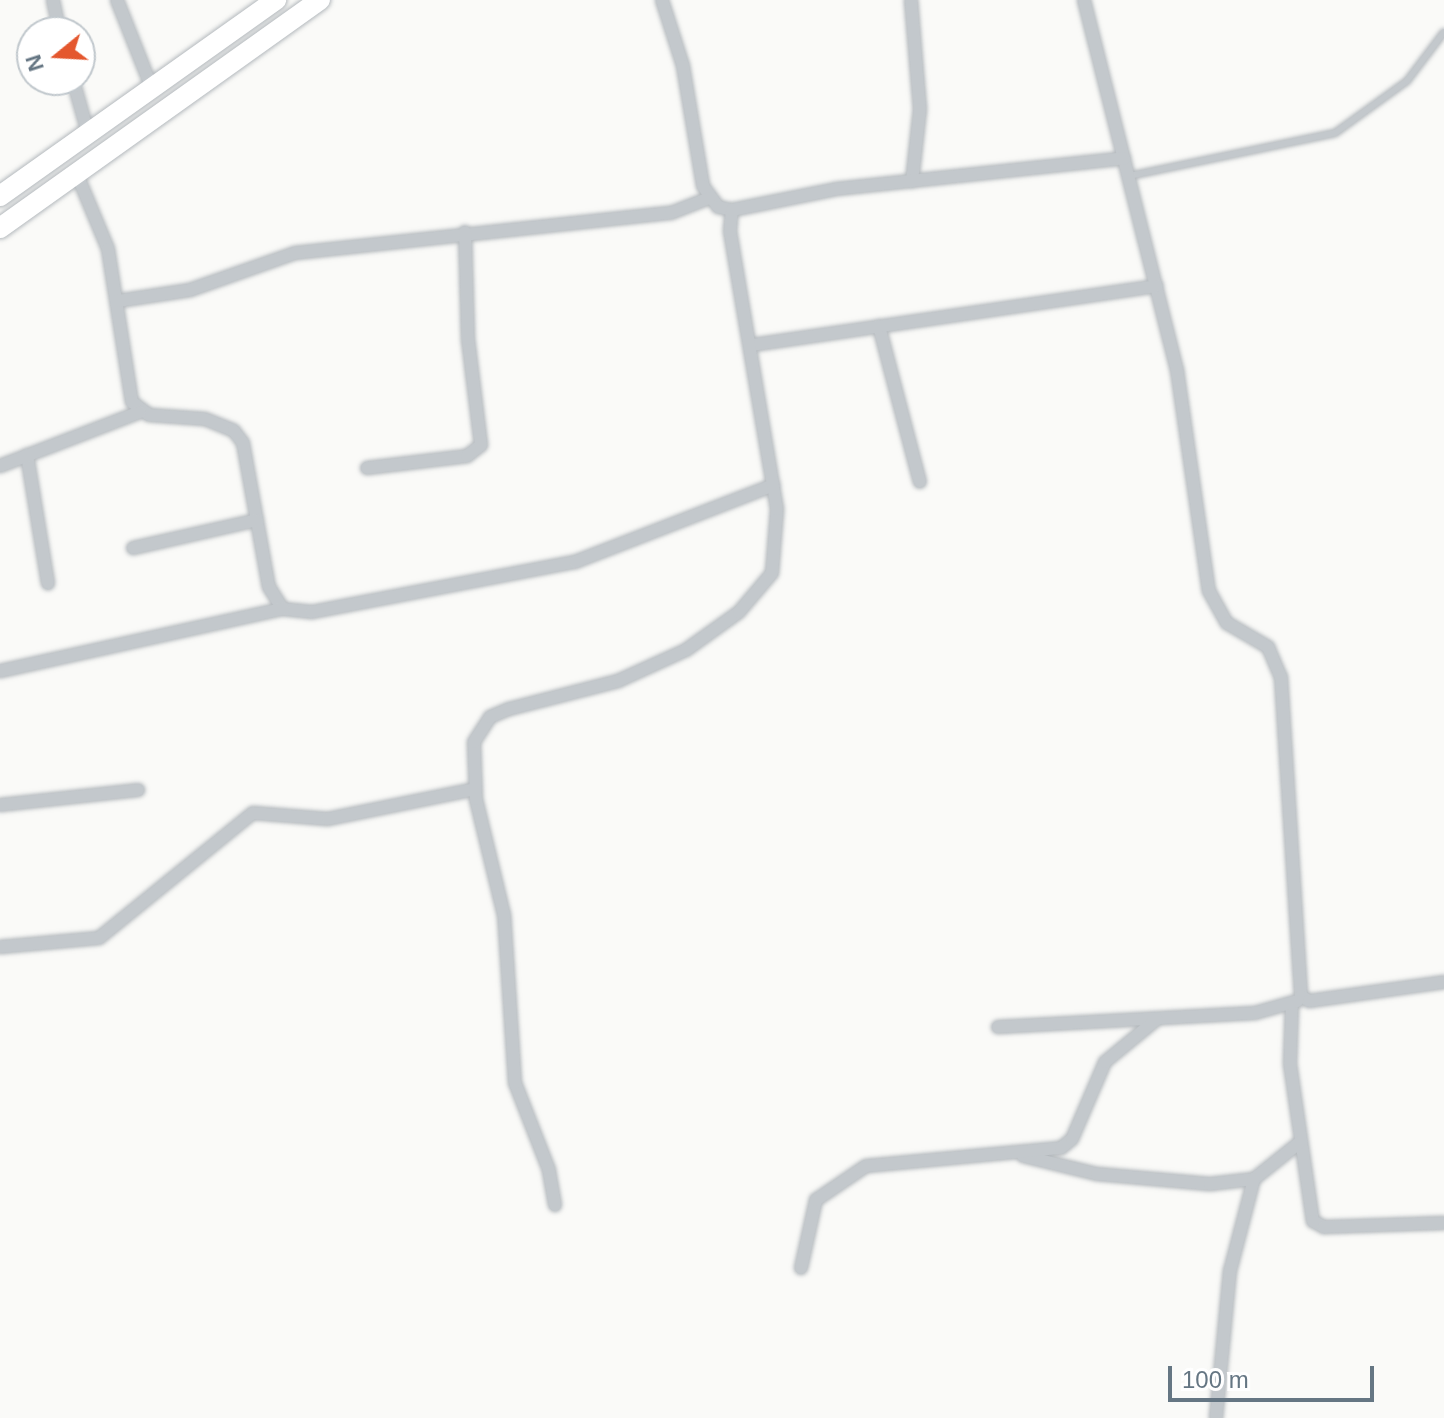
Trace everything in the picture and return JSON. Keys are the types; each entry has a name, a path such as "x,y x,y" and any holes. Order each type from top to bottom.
{"highway":[{"path":"0,196 276,0"},
{"path":"0,228 320,0"}],"street":[{"path":"117,0 151,86"},
{"path":"662,0 709,198"},
{"path":"911,0 920,109 912,182"},
{"path":"1084,0 1183,400 1209,591 1227,623 1268,647 1281,677 1298,1001 1290,1064 1299,1143 1313,1221 1324,1227 1444,1223"},
{"path":"78,96 88,133"},
{"path":"118,301 190,290 295,253 465,232 671,213 709,198 732,210 757,201 1124,158"},
{"path":"76,172 99,220 118,301 132,402 140,412"},
{"path":"555,1205 549,1170 515,1083 504,915 475,789 474,742 490,717 639,673 707,637 739,612 772,573 777,558 774,485 730,231 732,210"},
{"path":"367,468 467,456 481,445 468,339 465,232"},
{"path":"752,345 1157,286"},
{"path":"879,326 920,482"},
{"path":"0,466 140,412 205,419 234,431 243,443 269,587 283,609"},
{"path":"27,455 48,583"},
{"path":"0,671 283,609 312,612 575,562 774,485"},
{"path":"133,548 257,520"},
{"path":"0,947 99,938 253,813 328,819 475,789"},
{"path":"0,805 138,790"},
{"path":"998,1027 1255,1013 1298,1001 1444,982"},
{"path":"801,1268 816,1200 849,1175 885,1160 1043,1153 1072,1139 1105,1062 1157,1019"},
{"path":"1016,1154 1097,1174 1210,1184 1254,1179 1299,1143"},
{"path":"1216,1418 1230,1271 1254,1179"}],"lane":[{"path":"1129,176 1335,133 1407,81 1444,32"}]}
